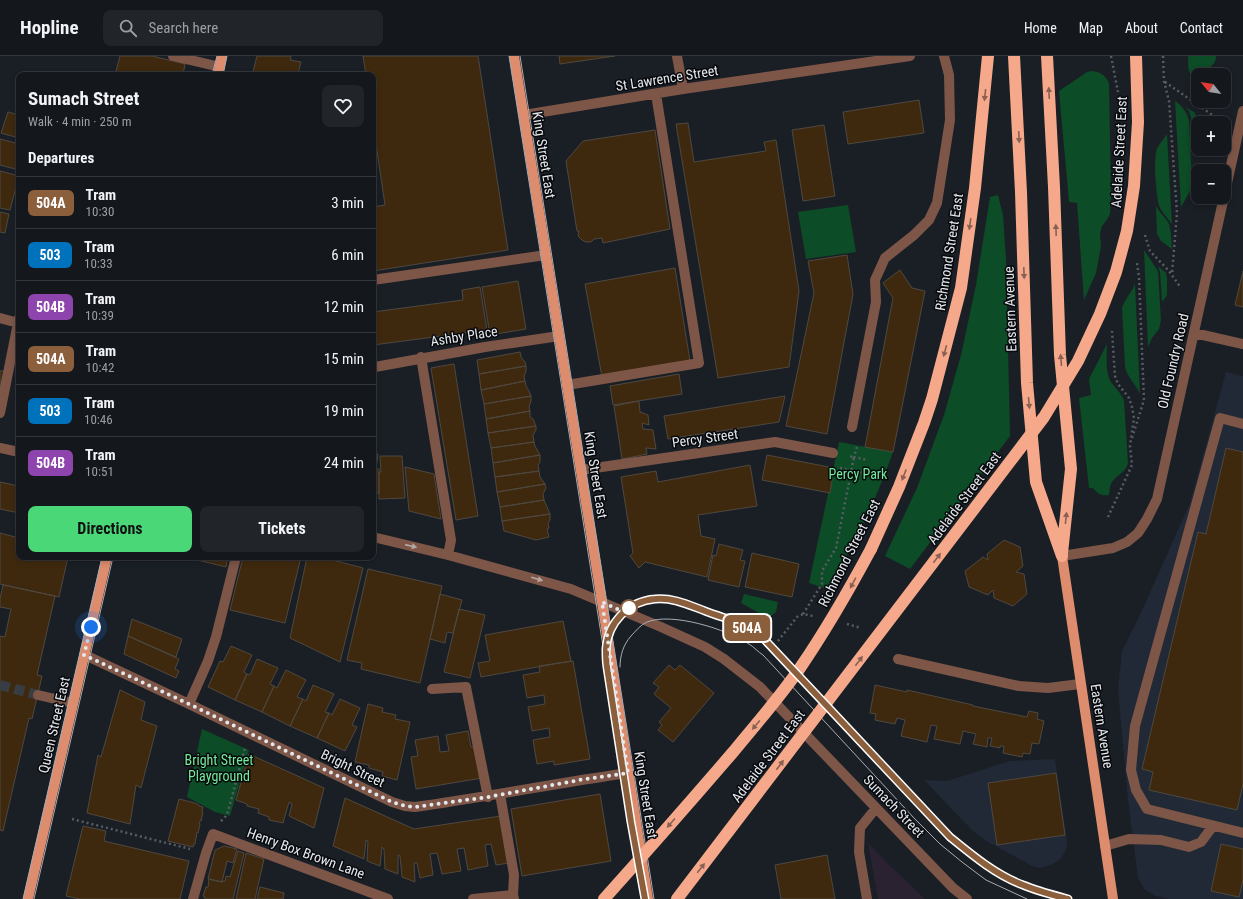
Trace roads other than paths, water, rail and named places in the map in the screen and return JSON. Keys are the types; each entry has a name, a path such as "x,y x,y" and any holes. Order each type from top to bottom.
{"highway":[{"name":"Richmond Street East","path":"604,899 775,701 799,669 822,634 871,549 899,487 924,423 932,399 961,288 975,180 988,56"},
{"name":"Eastern Avenue","path":"1014,56 1021,192 1027,383 1036,482 1062,556"},
{"name":"Eastern Avenue","path":"1047,56 1054,187 1060,355 1071,469 1062,556"},
{"name":"Adelaide Street East","path":"677,899 1039,424 1078,361 1100,314 1116,272 1128,231 1134,186 1138,122 1136,56"}],"main road":[{"path":"219,71 222,56"},
{"name":"King Street East","path":"514,56 648,899"},
{"name":"Eastern Avenue","path":"1062,556 1113,899"},
{"name":"Queen Street East","path":"28,899 106,560"}],"street":[{"path":"174,56 219,71"},
{"path":"677,56 683,89"},
{"name":"St Lawrence Street","path":"524,115 683,89 910,56"},
{"path":"852,427 876,302 874,280 885,258 914,235 929,220 937,203 950,120 949,75 944,56"},
{"path":"567,385 698,363 656,94"},
{"name":"Old Foundry Road","path":"1062,556 1113,548 1127,542 1138,533 1157,499 1243,112"},
{"path":"376,280 546,255"},
{"path":"0,318 16,320"},
{"path":"1194,333 1243,344"},
{"path":"0,413 16,335"},
{"name":"Ashby Place","path":"376,367 485,347 559,336"},
{"path":"420,358 451,540 448,555"},
{"path":"1243,424 1220,418 1135,726 1130,770 1136,790 1147,809 1243,833"},
{"name":"Percy Street","path":"581,470 775,442 833,453"},
{"path":"0,448 16,451"},
{"name":"Sumach Street","path":"376,538 448,555 571,589 705,647 724,659 760,687 948,883 967,899"},
{"path":"189,704 208,661 216,637 235,560"},
{"name":"Bright Street","path":"84,655 392,802 405,806 415,807 488,797 585,779 628,773"},
{"path":"898,659 1019,686 1048,688 1080,684"},
{"path":"432,689 466,687 488,797"},
{"path":"38,695 74,704"},
{"path":"473,899 513,897 514,875 500,794"},
{"path":"867,899 859,852 860,828 876,808"},
{"path":"1104,846 1129,839 1161,840 1189,847 1201,842 1213,826"},
{"name":"Henry Box Brown Lane","path":"193,899 213,834 388,899"}],"tunnel":[{"path":"0,685 38,695"}],"tram line":[{"path":"213,72 217,56"},
{"path":"224,72 227,56"},
{"path":"509,56 631,822 645,899"},
{"path":"520,56 654,899"},
{"path":"23,899 101,560"},
{"path":"34,899 112,560"},
{"name":"504A","path":"645,899 631,822 607,667 606,648 609,634 619,616 638,602 656,599 679,602 737,622 750,629 765,640 950,837 992,869 1022,885 1068,899"},
{"path":"610,631 615,621 630,607 647,600 657,599 686,604 744,626 765,640 950,837 967,851 1003,876 1045,893 1068,899"},
{"path":"620,667 622,651 628,639 642,625 658,619 670,619 699,624 739,638 763,655 914,818 940,844 986,880 1027,899"}],"park label":[{"name":"Percy Park","path":"858,474"},
{"name":"Bright Street Playground","path":"219,768"}]}
